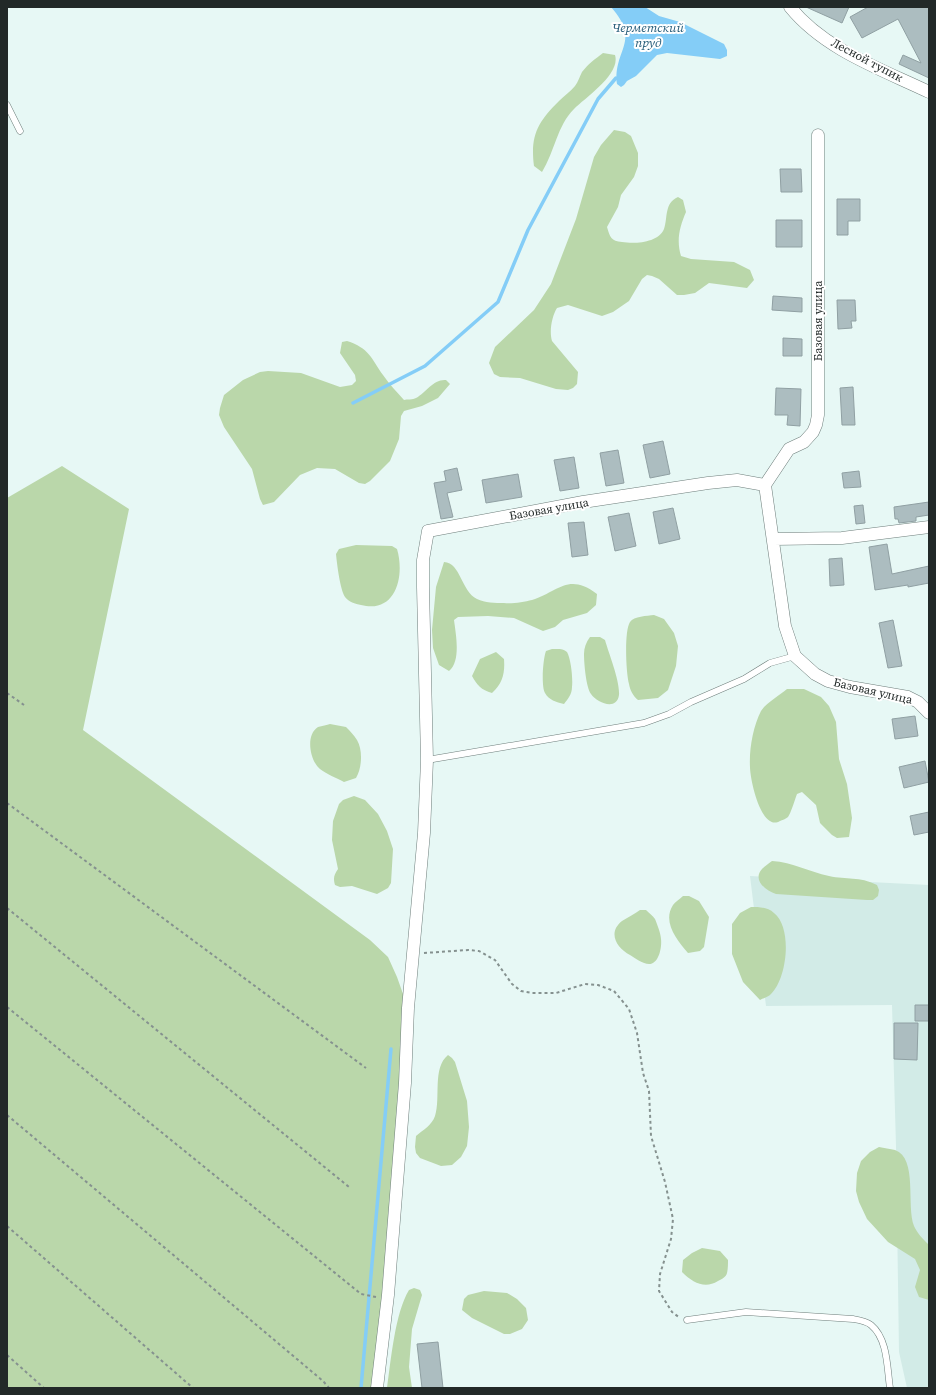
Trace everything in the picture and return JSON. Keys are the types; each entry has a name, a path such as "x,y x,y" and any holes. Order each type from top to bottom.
{"street":[{"name":"Лесной тупик","path":"790,7 816,32 834,45 855,57 929,92"},
{"name":"Базовая улица","path":"427,760 423,560 428,531 583,502 708,483 737,480 765,486 789,449 804,442 812,432 818,415 818,135"},
{"path":"765,486 786,626 795,656"},
{"path":"774,539 842,538 929,527"},
{"name":"Базовая улица","path":"795,656 815,674 828,681 850,687 908,698 918,702 929,713"},
{"path":"377,1388 388,1295 401,1135 408,1008 424,833 427,760"}],"lane":[{"path":"7,105 20,131"},
{"path":"427,760 644,723 669,714 691,702 744,678 770,663 795,656"},
{"path":"687,1320 732,1313 757,1312 863,1321 871,1325 882,1340 890,1388"}],"path":[{"path":"7,693 24,705"},
{"path":"7,803 366,1068"},
{"path":"7,908 349,1187"},
{"path":"413,953 468,950 479,951 495,960 512,984 521,991 532,994 556,993 585,984 598,985 614,991 629,1009 637,1034 643,1073 649,1092 650,1136 664,1182 673,1219 671,1239 660,1274 659,1291 672,1312 687,1320"},
{"path":"7,1007 361,1294 373,1298"},
{"path":"7,1115 317,1376 329,1388"},
{"path":"7,1226 193,1388"},
{"path":"7,1354 44,1388"}],"shaded area":[{"path":"750,876 929,885 929,1388 907,1388 899,1352 892,1005 766,1006"}],"green space":[{"path":"603,53 615,55 613,70 601,85 568,116 542,172 534,166 533,146 537,130 546,116 559,101 572,90 584,69"},
{"path":"614,130 625,132 631,136 638,153 638,166 634,177 621,195 618,207 607,227 612,238 615,241 633,243 646,242 657,237 664,229 670,203 678,197 683,200 686,212 679,233 681,256 691,259 734,262 750,270 754,280 747,288 709,283 695,293 677,295 659,279 647,275 642,279 629,301 613,312 602,316 568,305 557,308 552,324 552,341 578,372 577,384 568,390 556,389 520,378 500,377 494,374 489,363 495,347 534,310 551,284 576,219 594,157 601,145"},
{"path":"347,341 360,347 369,354 388,382 404,400 416,398 441,380 446,380 450,384 438,398 422,406 404,411 401,416 399,439 390,461 370,481 365,484 359,483 335,469 317,468 300,475 274,502 263,505 252,469 224,427 219,415 224,395 243,380 260,372 268,371 301,373 340,387 352,385 356,381 355,375 340,353 342,342"},
{"path":"62,466 129,509 83,730 370,940 388,957 408,1008 377,1388 7,1388 7,498"},
{"path":"356,545 392,546 397,549 400,570 398,581 390,598 383,604 373,606 357,604 348,600 343,593 336,554 339,549"},
{"path":"444,562 454,567 467,590 472,595 483,601 494,603 514,603 532,600 571,584 587,588 597,594 596,605 587,613 563,620 555,627 543,631 514,618 488,616 458,617 454,620 457,647 455,661 453,667 449,671 439,665 433,648 432,630 436,587"},
{"path":"654,615 664,619 674,633 678,646 676,666 668,690 658,698 638,700 631,691 628,679 626,652 628,627 630,622 634,619"},
{"path":"590,637 600,637 605,640 619,689 619,695 615,703 606,704 594,697 589,691 584,663 584,650"},
{"path":"552,649 564,650 567,652 570,659 572,690 570,696 564,704 551,699 544,690 543,666 545,655 546,651"},
{"path":"496,652 504,659 504,669 501,682 492,693 480,687 472,676 480,659"},
{"path":"787,689 804,689 821,697 829,706 836,722 839,759 847,784 852,818 849,837 837,838 832,835 820,823 816,805 802,792 797,794 788,817 780,821 773,822 767,819 758,803 754,792 750,767 751,746 754,731 758,717 763,708"},
{"path":"330,724 346,727 359,744 361,759 360,769 356,778 344,782 322,771 314,760 310,748 311,736 318,727"},
{"path":"354,796 365,800 378,814 387,831 393,849 391,883 388,888 377,894 352,886 340,887 334,883 334,877 338,869 332,840 333,821 339,804 343,800"},
{"path":"772,861 787,863 829,876 859,879 871,882 877,885 879,890 878,896 873,900 867,900 776,894 765,888 759,881 759,873"},
{"path":"683,896 689,896 699,901 709,917 704,947 700,951 688,953 679,942 670,924 670,911 674,904"},
{"path":"751,907 766,908 772,911 780,920 786,941 784,966 777,987 770,995 760,1000 743,982 732,954 732,924 740,913"},
{"path":"640,910 646,910 655,919 661,937 659,954 655,961 649,964 642,962 625,952 618,944 615,935 615,930 622,921"},
{"path":"448,1055 455,1062 467,1101 469,1127 467,1146 461,1157 452,1165 441,1166 420,1158 416,1153 415,1147 416,1136 430,1125 434,1119 437,1109 438,1075 443,1061"},
{"path":"879,1147 895,1150 902,1155 907,1162 914,1226 918,1234 929,1245 929,1300 919,1297 915,1287 920,1270 915,1259 888,1242 867,1219 859,1202 856,1191 857,1173 861,1161 870,1152"},
{"path":"702,1248 720,1251 728,1260 728,1270 726,1276 708,1285 695,1282 682,1272 683,1260"},
{"path":"414,1288 420,1290 422,1295 412,1329 409,1367 412,1388 387,1388 394,1337 400,1311 409,1290"},
{"path":"484,1291 507,1293 517,1299 526,1308 528,1320 522,1329 510,1334 504,1334 472,1318 462,1310 464,1299 468,1295"}],"water":[{"name":"Черметский пруд","path":"611,7 645,7 659,16 680,22 724,44 727,50 727,56 720,59 667,53 657,55 636,76 627,81 621,87 617,84 617,72 624,46 624,29 620,19"}],"building":[{"path":"806,7 849,7 842,23"},
{"path":"868,7 929,7 929,78 899,64 903,55 921,63 898,19 862,38 850,17"},
{"path":"780,169 801,169 802,192 781,192"},
{"path":"837,199 860,199 860,221 848,221 848,235 837,235"},
{"path":"776,220 802,220 802,247 776,247"},
{"path":"773,296 802,298 802,312 772,310"},
{"path":"837,300 855,300 856,321 851,321 852,328 838,329"},
{"path":"783,338 802,339 802,356 783,356"},
{"path":"853,387 855,425 842,425 840,388"},
{"path":"776,388 801,389 800,426 787,425 788,415 775,415"},
{"path":"663,441 670,474 650,478 643,445"},
{"path":"618,450 624,483 606,486 600,453"},
{"path":"574,457 579,488 560,491 554,460"},
{"path":"457,468 462,490 447,493 453,517 441,519 434,483 446,481 444,471"},
{"path":"859,471 861,487 844,488 842,473"},
{"path":"518,474 522,497 486,503 482,480"},
{"path":"929,502 929,515 916,517 916,521 899,523 898,519 895,519 894,507"},
{"path":"863,505 865,523 856,524 854,506"},
{"path":"673,508 680,539 659,544 653,512"},
{"path":"629,513 636,546 615,551 608,517"},
{"path":"584,522 588,555 572,557 568,523"},
{"path":"887,544 892,574 929,566 929,583 908,587 908,585 875,590 869,547"},
{"path":"842,558 844,585 830,586 829,559"},
{"path":"893,620 902,666 888,668 879,623"},
{"path":"915,716 918,736 895,739 892,719"},
{"path":"925,761 929,782 904,788 899,767"},
{"path":"929,812 929,832 914,835 910,816"},
{"path":"915,1005 929,1005 929,1021 915,1021"},
{"path":"894,1023 918,1023 917,1060 894,1059"},
{"path":"438,1342 443,1388 422,1388 417,1344"}],"waterway":[{"path":"353,403 425,366 498,302 528,230 598,99 616,78"},
{"path":"361,1388 391,1049"}]}
